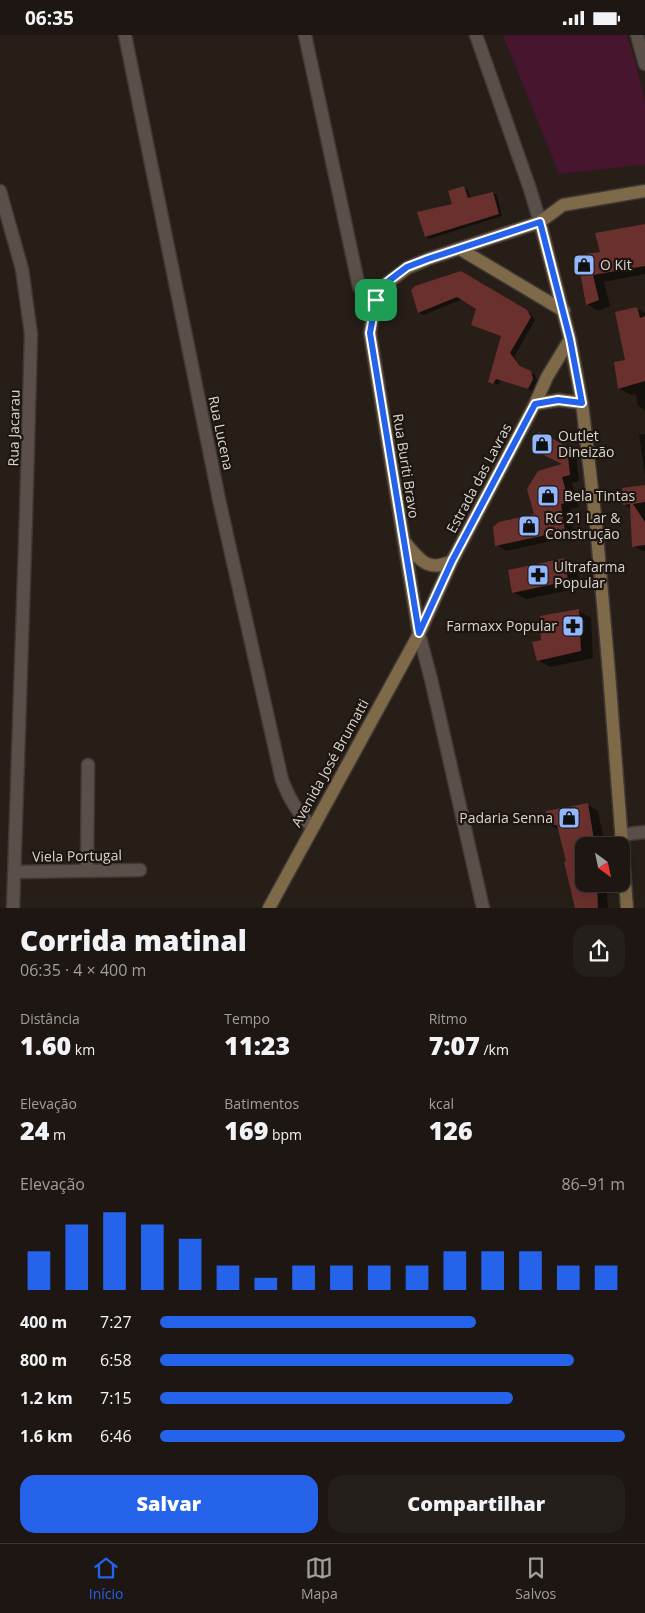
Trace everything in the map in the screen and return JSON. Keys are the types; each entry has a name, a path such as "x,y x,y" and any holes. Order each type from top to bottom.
{"main road":[{"path":"376,300 377,295 386,283 407,267 540,222 563,205 645,191"},
{"path":"540,222 564,311 582,403 596,524 627,908"},
{"path":"460,249 564,311"},
{"name":"Rua Buriti Bravo","path":"376,300 370,333 419,633"},
{"name":"Estrada das Lavras","path":"419,633 452,561 535,404 547,377 570,339"},
{"path":"535,404 558,400 582,403"},
{"path":"404,540 418,558 426,564 442,566 452,561"},
{"name":"Avenida José Brumatti","path":"269,908 419,633"}],"street":[{"name":"Rua Lucena","path":"125,35 216,484 282,781 289,798 299,814 312,827"},
{"path":"305,35 359,287 376,300"},
{"path":"476,35 540,222"},
{"path":"637,35 645,64"},
{"name":"Rua Jacarau","path":"0,191 22,269 31,334 13,908"},
{"name":"Rua Buriti Bravo","path":"419,633 483,908"},
{"path":"87,871 88,765"},
{"path":"621,835 645,831"},
{"name":"Viela Portugal","path":"15,872 140,870"}],"shaded area":[{"path":"503,35 627,35 645,101 645,166 639,165 559,174"}],"building":[{"path":"464,186 468,198 493,192 499,214 425,237 417,212 452,204 448,191"},
{"path":"645,224 645,266 593,275 599,300 586,305 577,255 600,252 595,233"},
{"path":"461,271 527,310 531,317 510,353 520,366 531,371 533,379 528,389 496,379 493,384 488,382 501,336 471,325 476,309 457,297 418,313 411,290 415,286"},
{"path":"637,307 640,318 645,316 645,381 618,389 614,362 625,360 615,312"},
{"path":"539,432 567,446 570,475 562,477 569,502 561,504 565,531 495,546 493,527 499,522 534,514 527,489 538,471 562,464 531,449"},
{"path":"645,485 645,502 633,504 645,522 645,545 632,547 630,504 623,505 622,488"},
{"name":"Ultrafarma Popular","path":"565,558 568,581 512,593 508,570"},
{"path":"579,609 581,651 537,661 532,642 541,640 540,616"},
{"path":"588,803 594,837 575,837 575,893 597,893 598,908 575,908 557,825 548,825 546,811"}],"place":[{"name":"O Kit","path":"584,265"},
{"name":"Outlet Dineizão","path":"542,444"},
{"name":"Bela Tintas","path":"548,496"},
{"name":"RC 21 Lar & Construção","path":"529,526"},
{"name":"Ultrafarma Popular","path":"538,575"},
{"name":"Farmaxx Popular","path":"573,626"},
{"name":"Padaria Senna","path":"569,818"}],"route":[{"path":"540,222 564,311 582,403 558,400 535,404 452,561 419,633 370,333 376,300 377,295 386,283 407,267 540,222"}]}
